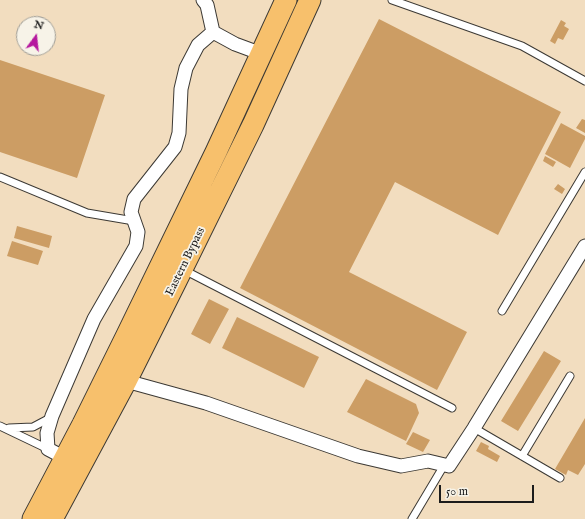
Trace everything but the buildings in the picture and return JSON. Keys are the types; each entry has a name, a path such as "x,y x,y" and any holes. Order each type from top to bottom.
{"main road":[{"name":"Eastern Bypass","path":"33,519 57,453 122,344 262,54 286,0"},
{"name":"Eastern Bypass","path":"52,519 126,381 182,269 253,125 310,0"}],"street":[{"path":"206,2 213,32 235,44 262,54"},
{"path":"57,453 47,433 52,416 94,319 136,246 138,232 131,212 134,199 175,147 179,133 181,88 186,68 198,45 213,32"},
{"path":"126,381 206,403 358,456 401,466 428,461 449,466 474,428 585,246"}],"lane":[{"path":"392,0 522,46 585,81"},
{"path":"502,311 585,172"},
{"path":"0,177 87,213 134,221"},
{"path":"182,269 452,408"},
{"path":"522,456 570,376"},
{"path":"1,427 18,429 33,427 52,416"},
{"path":"1,427 57,453"},
{"path":"474,428 560,478"},
{"path":"412,519 444,468 449,466"}]}
